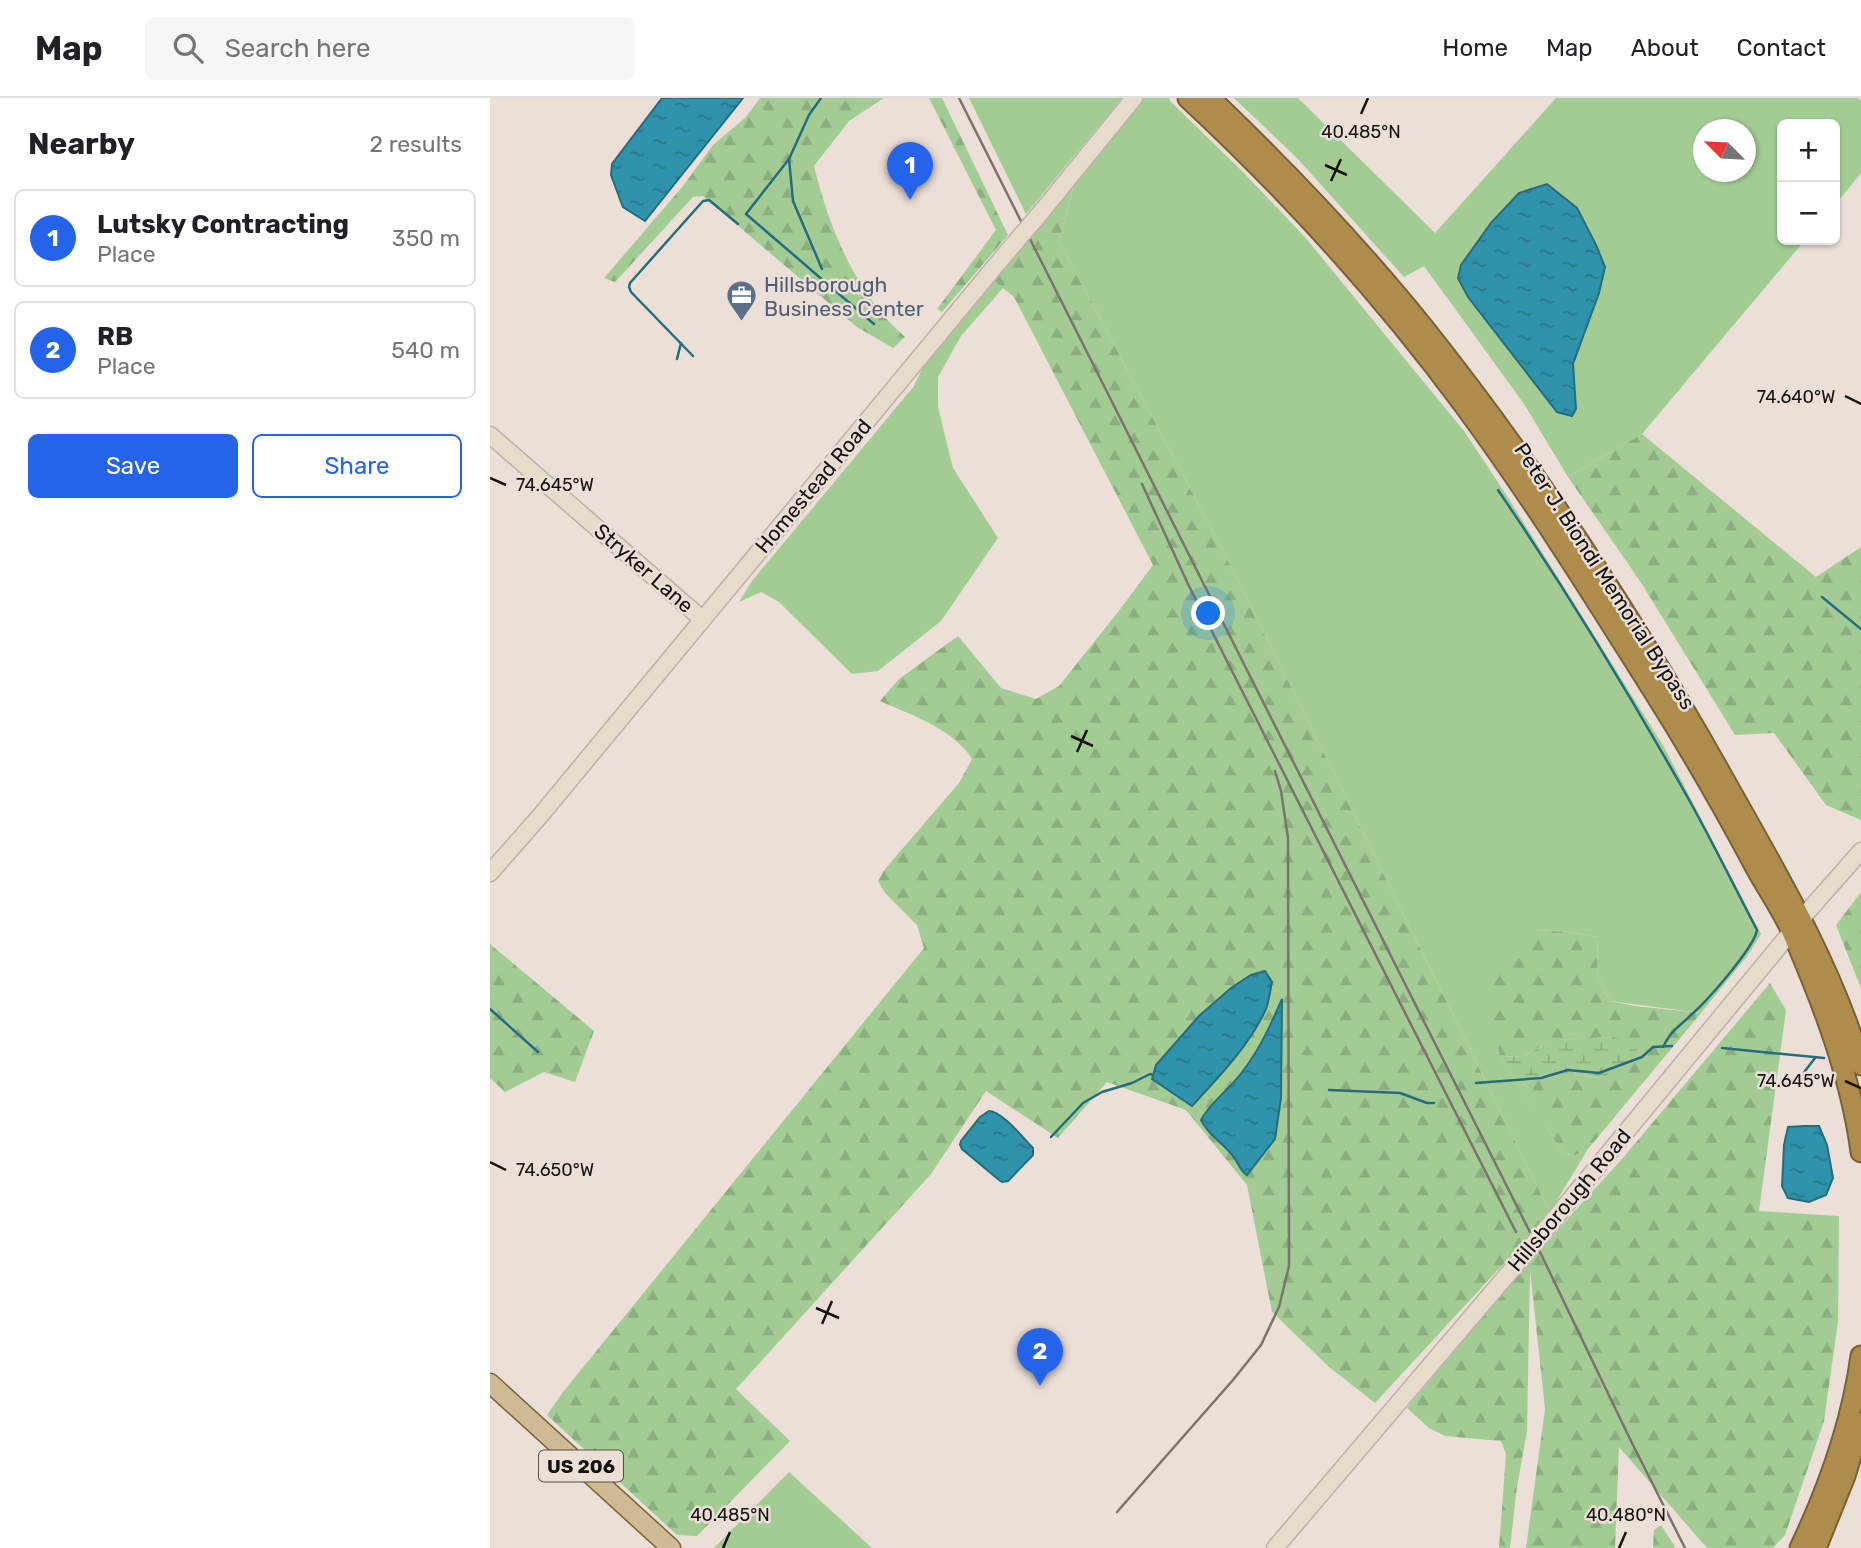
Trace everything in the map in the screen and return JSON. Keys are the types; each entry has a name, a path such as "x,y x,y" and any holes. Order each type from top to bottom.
{"highway":[{"name":"Peter J. Biondi Memorial Bypass","path":"1188,98 1237,143 1327,237 1408,332 1471,414 1560,544 1682,736 1797,925 1850,1090 1861,1152"},
{"name":"Peter J. Biondi Memorial Bypass","path":"1210,98 1290,176 1422,326 1468,386 1594,564 1718,768 1797,925 1838,999 1861,1065"},
{"path":"1800,1548 1836,1461 1852,1405 1861,1356"},
{"path":"1816,1548 1845,1476 1861,1423"}],"main road":[{"name":"US 206","path":"490,1384 671,1548"}],"street":[{"name":"Homestead Road","path":"490,873 1134,98"},
{"name":"Stryker Lane","path":"490,435 702,619"},
{"name":"Hillsborough Road","path":"1275,1548 1861,851"}],"green space":[{"path":"760,98 884,98 849,121 814,166 836,236 847,259 872,301 905,337 893,348 857,327 703,196 693,197 615,282 604,278 683,186 713,145 745,118"},
{"path":"929,98 942,98 1008,235 942,312 937,309 996,230"},
{"path":"969,98 1122,98 1026,214"},
{"path":"1144,98 1169,98 1241,170 1304,236 1464,431 1664,747 1761,934 1748,955 1701,1013 1610,1001 1597,975 1598,937 1535,930 1496,1029 1501,1058 1564,1154 1575,1155 1588,1149 1550,1212 1219,543 1059,241 1074,185"},
{"path":"1234,98 1298,98 1435,233 1556,98 1858,98 1861,101 1861,173 1840,199 1840,119 1777,119 1777,245 1801,245 1642,434 1568,477 1524,404 1424,266 1404,277 1298,159"},
{"path":"1074,185 1059,241 1219,543 1550,1212 1375,1403 1329,1367 1272,1312 1247,1185 1186,1110 1107,1082 1058,1138 986,1091 931,1174 736,1389 790,1441 697,1536 677,1535 547,1415 924,948 917,925 885,893 878,881 885,869 959,783 972,759 964,748 943,731 880,701 899,679 958,636 1001,688 1036,699 1059,686 1153,565 1014,297 993,280"},
{"path":"993,280 1003,288 961,336 938,377 938,407 953,468 998,538 941,621 878,671 852,674 779,602 761,592 739,602 752,581 914,386 922,369"},
{"path":"1642,434 1816,577 1861,547 1861,820 1826,805 1774,733 1735,735 1640,581 1568,477"},
{"path":"1861,892 1861,988 1836,925"},
{"path":"1535,930 1598,937 1597,975 1610,1001 1701,1013 1588,1149 1575,1155 1564,1154 1519,1086 1548,1073 1600,1078 1614,1037 1558,1040 1524,1056 1500,1057 1486,990 1486,969"},
{"path":"490,944 594,1031 575,1082 544,1072 505,1092 490,1078"},
{"path":"1770,983 1786,1010 1759,1211 1839,1216 1838,1322 1824,1421 1785,1535 1773,1548 1707,1548 1619,1447 1615,1548 1526,1548 1545,1409 1530,1270 1527,1431 1510,1548 1499,1548 1506,1454 1501,1441 1445,1436 1429,1428 1407,1408 1529,1261 1622,1159"},
{"path":"1614,1037 1635,1048 1642,1060 1600,1078 1548,1073 1519,1086 1500,1057 1524,1056 1556,1040"},
{"path":"789,1472 872,1548 714,1548"},
{"path":"1661,1525 1675,1548 1653,1548 1654,1530"}],"water":[{"path":"662,98 743,98 645,221 623,207 611,175 612,164"},
{"path":"1547,184 1577,208 1605,267 1599,293 1573,364 1576,409 1572,416 1557,412 1468,297 1458,278 1461,265 1491,223 1519,193"},
{"path":"1265,971 1272,982 1267,1006 1259,1023 1233,1060 1192,1106 1152,1079 1156,1065 1199,1016 1231,988 1251,975"},
{"path":"1282,999 1281,1098 1275,1139 1247,1175 1201,1120 1249,1063"},
{"path":"989,1111 1006,1121 1033,1148 1033,1155 1008,1181 999,1180 960,1145 980,1117"},
{"path":"1819,1126 1827,1145 1833,1178 1826,1195 1809,1202 1788,1198 1782,1186 1784,1145 1788,1127"}],"waterway":[{"path":"821,98 809,115 789,159 793,201 822,269"},
{"path":"789,159 746,214 874,324"},
{"path":"693,356 631,292 630,283 703,201 709,200 738,224"},
{"path":"677,359 681,343"},
{"path":"1498,490 1643,720 1697,814 1757,930 1748,949 1729,974 1672,1032 1663,1047"},
{"path":"1822,597 1861,629"},
{"path":"490,1009 538,1052"},
{"path":"1476,1083 1541,1078 1568,1070 1599,1073 1642,1057 1653,1047 1672,1046"},
{"path":"1722,1048 1824,1058"},
{"path":"1799,1085 1815,1058"},
{"path":"1051,1137 1083,1103 1102,1092 1153,1075"},
{"path":"1329,1090 1400,1093 1434,1103"}],"railway":[{"path":"959,98 1539,1250 1685,1548"},
{"path":"1142,484 1188,584 1516,1232"},
{"path":"1117,1512 1261,1345 1279,1307 1289,1266 1288,838 1275,771"}],"place":[{"name":"Lutsky Contracting","path":"910,200"},
{"name":"Hillsborough Business Center","path":"741,323"},
{"name":"RB","path":"1040,1386"}]}
